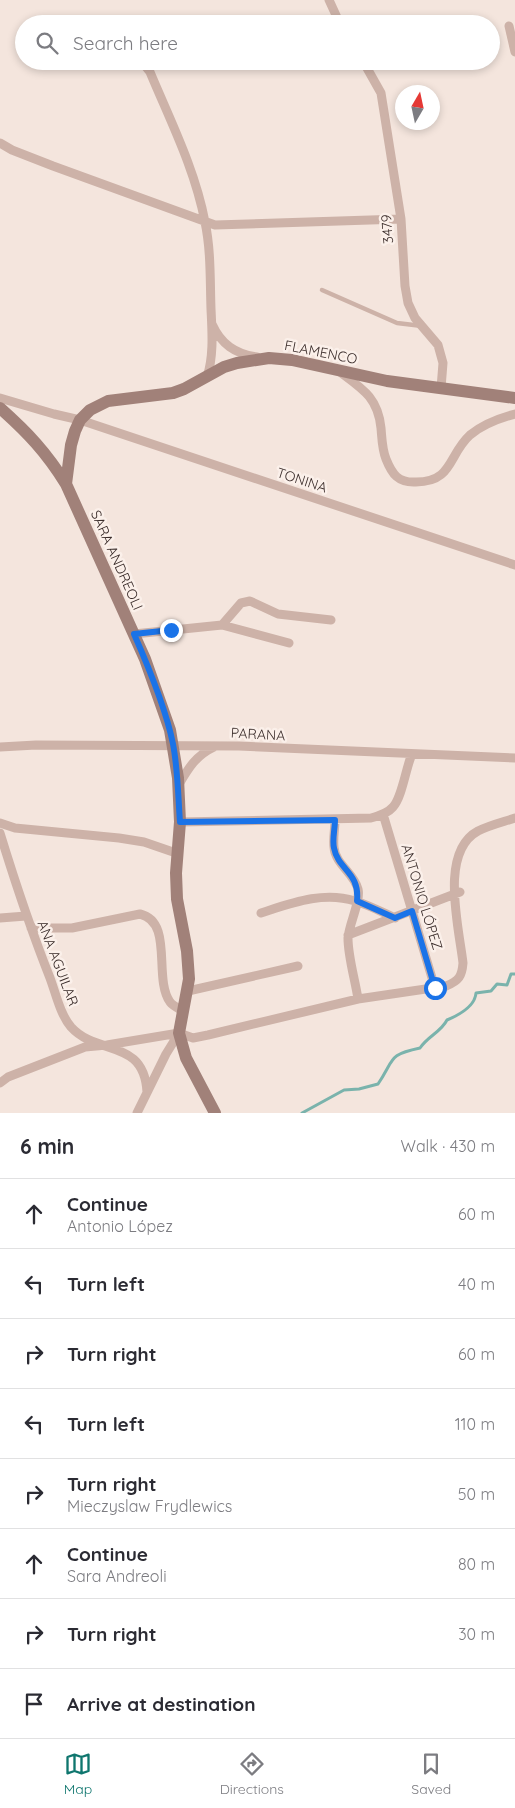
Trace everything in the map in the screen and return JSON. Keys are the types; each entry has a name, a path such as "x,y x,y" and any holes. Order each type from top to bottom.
{"street":[{"path":"329,1 336,15"},
{"path":"509,26 515,52"},
{"path":"148,70 189,166 205,221 210,260 211,321 211,360 207,377"},
{"name":"3479","path":"369,70 381,93 401,220 405,286 408,303 415,318 438,345 442,355 441,388"},
{"path":"0,143 12,150 53,166 215,225 401,220"},
{"path":"211,321 217,335 228,347 243,355 269,358"},
{"name":"FLAMENCO","path":"80,420 90,410 108,402 184,389 224,367 269,358 292,360 387,381 515,398"},
{"path":"336,369 368,394 374,403 380,416 384,453 392,472 399,480 406,483 427,482 437,478 445,471 470,435 495,421 515,414"},
{"name":"TONINA","path":"0,398 80,420 515,565"},
{"name":"SARA ANDREOLI","path":"0,408 39,445 66,484 145,659 170,730 178,786 180,822 176,853 177,899 187,951 189,978 179,1033"},
{"path":"66,484 71,445 80,420"},
{"path":"222,625 241,603 250,601 278,614 331,620"},
{"path":"134,634 222,625 289,643"},
{"name":"PARANA","path":"0,748 36,744 218,745 515,758"},
{"path":"178,786 192,762 203,752 218,745"},
{"path":"180,822 372,818 383,814 393,807 398,799 412,754"},
{"name":"ANTONIO LÓPEZ","path":"383,814 435,988"},
{"path":"0,1083 85,1047 106,1046 179,1033 193,1038 208,1036 358,999 435,988 456,983 462,974 463,963 457,893 453,882 461,848 478,832 515,818"},
{"path":"335,820 334,848 340,862 352,876 358,890 348,936 358,999"},
{"path":"0,823 15,828 144,842 176,853"},
{"name":"ANA AGUILAR","path":"0,833 26,916 64,1018 79,1035 131,1056 145,1076 146,1092"},
{"path":"348,936 457,893"},
{"path":"261,913 299,900 319,897 357,901 395,918"},
{"path":"31,928 72,928 140,914 149,916 158,926 165,990 169,1001 183,1011"},
{"path":"0,918 26,916"},
{"path":"188,991 298,966"},
{"path":"137,1113 146,1092 179,1033"},
{"path":"179,1033 186,1058 215,1113"}],"lane":[{"path":"322,290 397,323 423,326"}],"waterway":[{"path":"302,1113 344,1090 359,1089 378,1084 393,1059 402,1053 420,1048 447,1020 470,1006 476,993 491,991 497,984 507,985 511,974 515,974"}],"route":[{"path":"171,630 134,634 145,659 170,730 178,778 180,822 335,820 334,848 340,862 352,876 358,890 357,901 395,918 412,911 435,988"}]}
